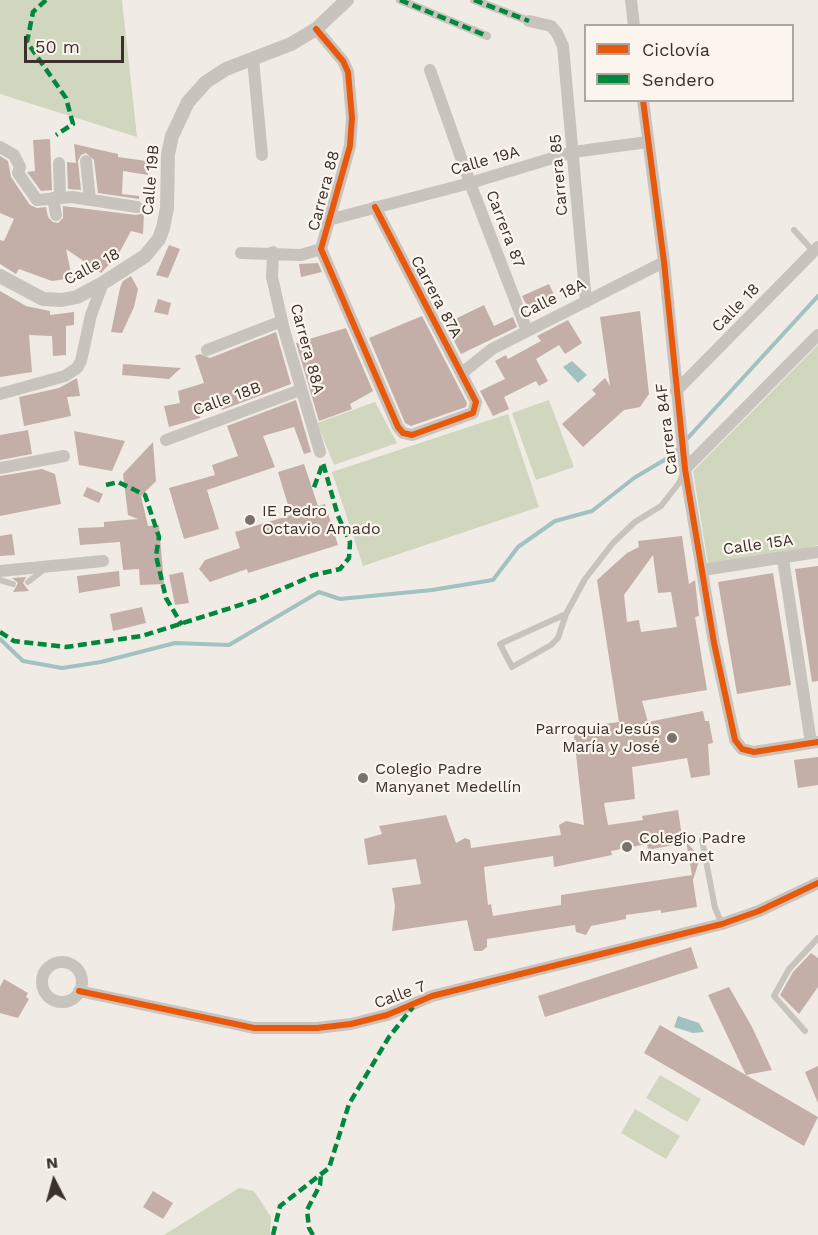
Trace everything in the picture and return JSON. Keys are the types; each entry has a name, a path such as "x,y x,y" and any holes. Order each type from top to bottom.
{"street":[{"name":"Calle 19B","path":"159,239 168,208 168,154 175,125 182,111 206,82 226,69 291,44 316,29 347,0"},
{"path":"400,0 487,36"},
{"path":"474,0 529,21"},
{"path":"631,0 634,24"},
{"name":"Carrera 85","path":"529,21 554,29 563,46 586,302"},
{"name":"Carrera 88","path":"316,29 343,61 350,86 350,146 332,219 321,249 398,427 403,433 412,435 473,413 477,407 475,398"},
{"path":"253,59 262,155"},
{"name":"Carrera 87","path":"430,70 470,183 527,330"},
{"name":"Carrera 84F","path":"643,102 664,262 685,469 732,729 735,740 742,749 754,752 814,743"},
{"name":"Calle 19A","path":"332,219 470,183 573,152 648,142"},
{"path":"0,147 14,155 20,167 18,173 38,200 56,198 90,200 137,207"},
{"path":"87,161 90,200"},
{"path":"56,214 59,163"},
{"name":"Carrera 87A","path":"375,207 475,398"},
{"name":"Calle 18","path":"0,276 43,299 77,297 145,256 159,239"},
{"path":"241,253 273,252 301,255 321,249"},
{"name":"Calle 18","path":"676,391 816,249"},
{"name":"Carrera 88A","path":"273,252 272,277 317,451"},
{"name":"Calle 18A","path":"462,373 492,349 664,262"},
{"path":"0,394 65,376 77,368 81,361 91,315 103,283"},
{"path":"207,350 282,321"},
{"path":"685,469 818,335"},
{"name":"Calle 18B","path":"166,440 300,390"},
{"path":"0,468 64,456"},
{"name":"Calle 15A","path":"702,570 818,552"},
{"path":"783,559 814,743"},
{"path":"0,571 103,561"},
{"name":"Calle 7","path":"79,991 254,1028 317,1029 387,1015 432,996 722,924 759,911 818,883"}],"lane":[{"path":"794,230 816,249"},
{"path":"566,614 500,644 512,667 551,645 558,638 566,614 585,579 613,543 635,522 661,506 679,483 685,469"},
{"path":"28,582 48,567"},
{"path":"0,580 13,584"},
{"path":"702,840 715,908 722,924"},
{"path":"805,1031 774,996 789,969 818,938"}],"green space":[{"path":"0,0 122,0 137,137 0,94"},
{"path":"818,345 818,545 781,554 708,564 693,471"},
{"path":"549,400 574,467 536,480 512,413"},
{"path":"375,402 397,443 334,465 317,423"},
{"path":"508,414 539,507 363,566 332,472"},
{"path":"660,1075 701,1099 687,1122 646,1098"},
{"path":"635,1109 680,1136 666,1159 621,1133"},
{"path":"239,1188 254,1191 271,1217 270,1235 164,1235"}],"water":[{"path":"572,361 587,375 578,383 563,367"},
{"path":"678,1016 699,1023 704,1032 693,1033 674,1027"}],"building":[{"path":"50,139 52,190 41,191 27,172 35,171 33,140"},
{"path":"74,144 118,154 118,157 146,161 148,175 123,171 122,194 139,196 139,199 98,193 94,160 86,153 81,155 78,161 81,190 68,189 67,162 76,163"},
{"path":"0,156 8,161 11,177 30,205 37,208 46,207 48,217 53,222 58,223 63,218 63,206 136,215 144,213 143,234 131,231 118,255 101,273 66,249 72,278 52,281 19,269 16,274 0,264 0,240 4,241 14,219 0,213"},
{"path":"169,245 180,249 168,278 156,275"},
{"path":"318,263 322,272 301,277 299,264"},
{"path":"131,276 138,289 134,307 122,333 111,332 120,288 123,281"},
{"path":"549,284 556,299 530,312 522,296"},
{"path":"0,291 26,306 50,311 50,315 74,312 74,325 66,326 66,355 53,356 52,336 29,335 32,372 0,377"},
{"path":"158,299 171,303 168,315 154,312"},
{"path":"484,305 494,326 513,317 517,327 461,354 445,324"},
{"path":"640,311 649,394 640,407 624,410 583,447 562,424 596,394 592,390 605,378 610,386 600,317"},
{"path":"422,316 467,403 466,407 411,426 405,423 369,338"},
{"path":"568,320 582,343 565,354 559,345 536,359 548,381 539,386 536,381 504,397 509,409 493,416 480,391 505,379 495,361 506,355 508,359 541,341 537,336"},
{"path":"346,328 373,391 350,404 352,409 319,421 296,343"},
{"path":"276,332 291,384 222,410 221,407 201,413 200,418 169,427 164,406 180,403 178,391 204,383 195,356 200,354 210,358"},
{"path":"123,364 181,368 169,379 122,375"},
{"path":"77,378 80,396 67,397 71,416 24,426 19,397 59,388"},
{"path":"296,400 311,452 304,454 294,427 263,436 275,467 207,490 219,529 184,539 169,488 215,475 212,465 238,456 227,426"},
{"path":"28,430 32,454 0,460 0,435"},
{"path":"74,431 125,441 112,471 79,465"},
{"path":"153,442 156,481 141,496 148,526 159,525 164,584 140,585 139,569 123,570 120,542 80,545 78,528 104,527 104,522 138,519 128,515 123,474"},
{"path":"304,464 318,506 325,504 338,545 248,573 247,569 210,582 199,569 205,560 240,548 235,532 291,515 278,472"},
{"path":"42,469 55,474 61,504 0,516 0,476"},
{"path":"87,487 103,494 99,503 83,496"},
{"path":"12,534 15,555 0,556 0,536"},
{"path":"682,536 689,584 695,580 699,616 695,617 707,690 642,701 648,722 703,711 705,721 709,721 713,743 708,744 710,775 691,778 687,758 632,767 635,799 604,803 608,825 643,820 642,816 678,810 683,843 648,850 647,844 611,851 612,855 554,867 553,856 484,867 488,905 491,904 493,916 561,905 561,895 692,875 686,841 700,858 693,880 697,907 661,913 661,910 626,915 626,919 591,926 586,935 576,932 575,925 487,939 487,947 482,951 474,951 467,920 392,931 395,906 392,888 421,884 416,859 368,865 364,839 382,834 379,826 446,815 456,843 465,838 470,840 471,848 561,835 559,825 566,821 584,825 573,728 619,722 597,580 627,553 639,547 638,541","holes":["653,555 658,593 671,592 677,627 641,632 639,620 627,622 624,595"]},
{"path":"818,566 818,681 812,682 795,569"},
{"path":"119,571 120,586 79,593 77,576"},
{"path":"183,572 189,603 175,605 169,575"},
{"path":"773,573 791,685 737,694 718,582"},
{"path":"26,577 23,583 29,591 13,592 18,583 12,578"},
{"path":"142,607 146,623 113,631 110,614"},
{"path":"818,757 818,785 798,788 794,760"},
{"path":"691,947 698,968 545,1017 538,996"},
{"path":"811,953 818,958 818,987 799,1014 780,995 793,972"},
{"path":"4,979 28,993 26,997 29,999 18,1018 0,1013 0,987"},
{"path":"729,987 752,1027 772,1070 746,1075 708,995"},
{"path":"660,1025 818,1117 804,1146 644,1053"},
{"path":"818,1066 818,1103 805,1072"},
{"path":"153,1191 173,1203 163,1219 143,1207"}],"waterway":[{"path":"686,440 818,296"},
{"path":"0,639 23,661 62,668 101,662 175,643 229,645 319,592 340,599 432,590 493,580 518,547 555,521 592,511 634,478 671,456 679,448"}],"marked path":[{"path":"46,0 33,12 27,42 66,98 73,124 56,135"},
{"path":"400,0 487,36"},
{"path":"474,0 529,21"},
{"path":"0,632 14,641 66,647 142,636 259,599 314,575 340,569 349,558 350,542 338,516 323,463 313,490"},
{"path":"106,485 118,482 145,495 159,537 156,556 166,598 182,625"},
{"path":"273,1235 280,1206 329,1168 349,1104 389,1037 413,1007"},
{"path":"313,1235 309,1228 307,1210 320,1185 321,1174"}],"cycle path":[{"path":"316,29 343,61 348,72 352,118 350,146 321,249 398,427 403,433 412,435 473,413 476,402 375,207"},
{"path":"643,102 664,262 685,469 714,643 735,740 742,749 754,752 818,742"},
{"path":"79,991 254,1028 317,1028 351,1024 387,1015 432,996 722,924 759,911 818,883"}],"place":[{"name":"IE Pedro Octavio Amado","path":"250,520"},
{"name":"Parroquia Jesús María y José","path":"672,738"},
{"name":"Colegio Padre Manyanet Medellín","path":"363,778"},
{"name":"Colegio Padre Manyanet","path":"627,847"}]}
